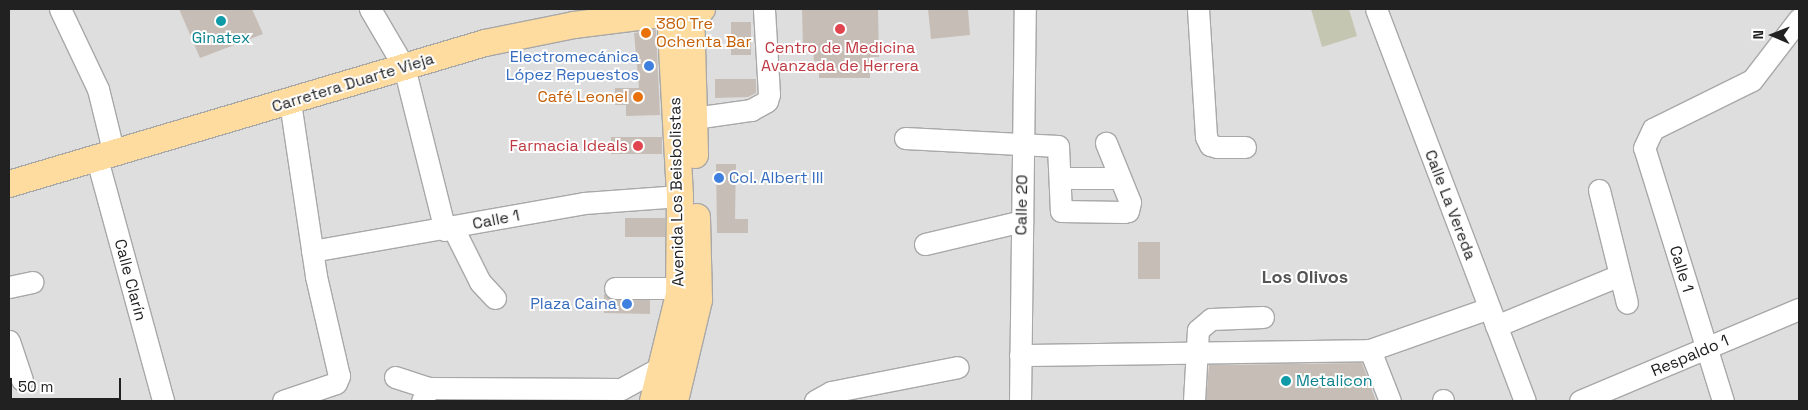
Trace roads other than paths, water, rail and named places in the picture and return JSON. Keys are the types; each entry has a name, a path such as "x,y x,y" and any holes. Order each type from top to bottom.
{"main road":[{"name":"Carretera Duarte Vieja","path":"9,184 106,157 485,43 574,24 685,9"},
{"name":"Avenida Los Beisbolistas","path":"675,401 699,300 694,118 685,9"},
{"name":"Avenida Los Beisbolistas","path":"652,401 663,366 679,288 685,9"}],"street":[{"name":"Calle Clarín","path":"60,9 98,89 106,157 163,401"},
{"path":"370,9 404,67 449,229 480,282 495,298"},
{"path":"694,118 751,110 767,101 764,9"},
{"name":"Calle 20","path":"1020,401 1025,9"},
{"path":"1198,9 1206,137 1210,145 1217,147 1246,147"},
{"name":"Calle La Vereda","path":"1376,9 1525,401"},
{"name":"Calle 1","path":"1723,401 1644,148 1646,136 1653,129 1752,80 1799,20"},
{"path":"282,401 339,380 312,251 290,102"},
{"path":"905,138 1058,146 1060,207 1066,213 1128,211 1130,202 1106,143"},
{"path":"1060,178 1120,178"},
{"path":"1598,190 1627,303"},
{"name":"Calle 1","path":"312,251 449,229 584,203 680,196"},
{"path":"925,244 1022,221"},
{"path":"1020,355 1370,350 1492,317 1620,275"},
{"path":"9,287 32,282"},
{"path":"615,288 679,288"},
{"name":"Respaldo 1","path":"1580,401 1706,351 1799,309"},
{"path":"1194,401 1195,335 1207,322 1263,317"},
{"path":"9,341 22,380"},
{"path":"1370,350 1390,401"},
{"path":"395,377 425,395 620,395 663,366"},
{"path":"815,401 831,392 958,366"}],"place":[{"name":"Ginatex","path":"221,21"},
{"name":"Centro de Medicina Avanzada de Herrera","path":"840,29"},
{"name":"380 Tre Ochenta Bar","path":"646,33"},
{"name":"Electromecánica López Repuestos","path":"649,66"},
{"name":"Café Leonel","path":"638,97"},
{"name":"Farmacia Ideals","path":"638,146"},
{"name":"Col. Albert III","path":"719,178"},
{"name":"Plaza Caina","path":"627,304"},
{"name":"Metalicon","path":"1286,381"}],"district":[{"name":"Los Olivos","path":"1305,277"}]}
